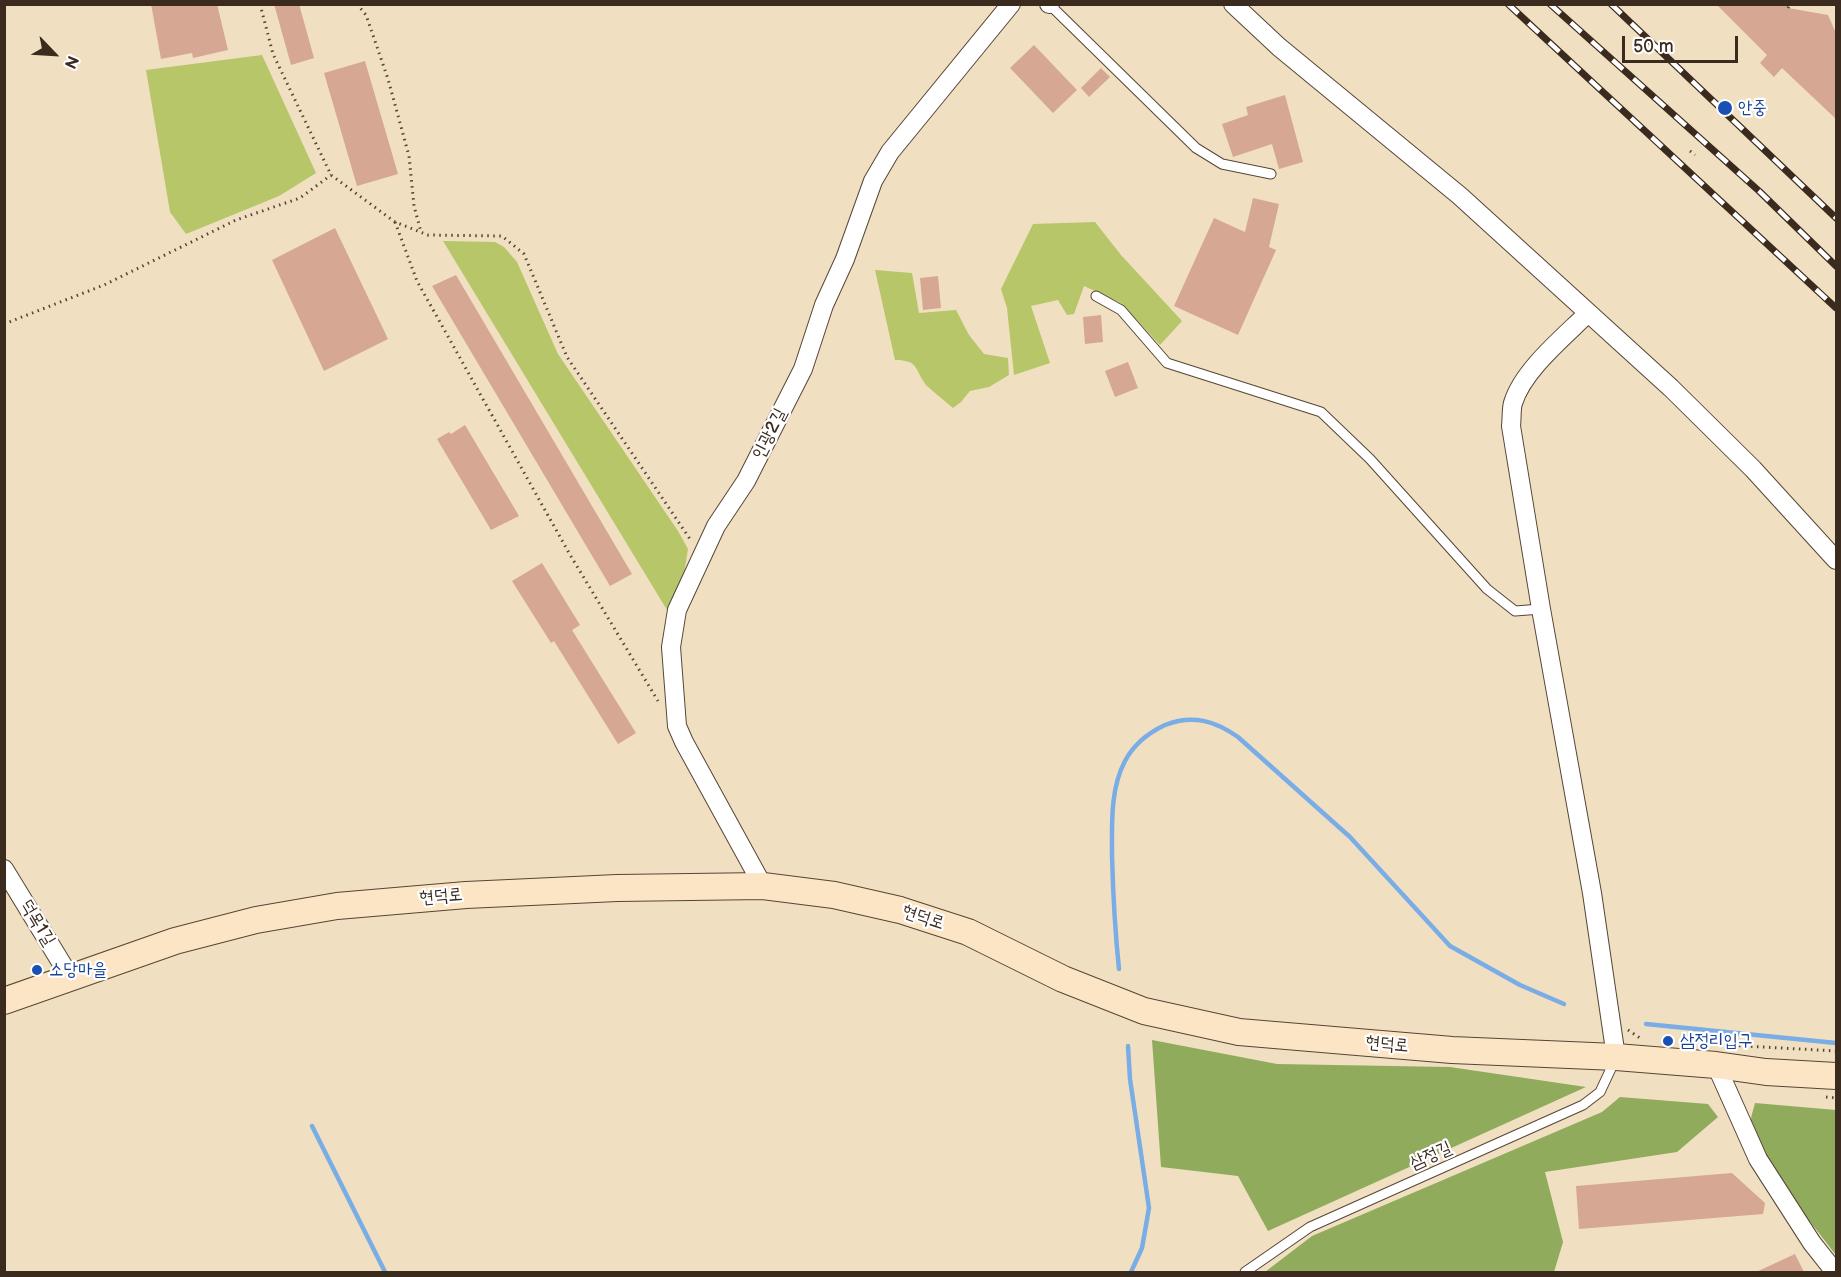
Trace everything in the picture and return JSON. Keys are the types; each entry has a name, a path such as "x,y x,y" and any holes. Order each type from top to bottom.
{"main road":[{"name":"현덕로","path":"4,1000 175,941 256,920 336,906 466,895 617,888 763,886 834,895 900,910 968,932 1063,979 1144,1011 1239,1032 1452,1050 1616,1057 1721,1055 1766,1072 1836,1076"}],"street":[{"name":"인광2길","path":"763,886 684,742 678,726 671,647 677,610 716,526 746,481 803,369 824,304 845,259 873,181 904,134 1011,4"},
{"path":"1233,4 1279,47 1460,196 1671,388 1753,469 1836,560"},
{"path":"1588,313 1536,366 1521,385 1513,404 1511,426 1592,892 1616,1057"},
{"name":"덕목1길","path":"4,869 70,976"},
{"path":"1721,1055 1758,1159 1812,1243 1835,1272"}],"lane":[{"path":"1050,5 1196,148 1222,164 1271,174"},
{"path":"1096,296 1121,310 1167,363 1321,412 1370,459 1487,589 1515,611 1541,609"},
{"name":"삼정길","path":"1245,1272 1310,1227 1583,1105 1600,1092 1616,1057"}],"path":[{"path":"260,4 273,54 331,174 395,222 428,235 502,236 524,254 567,357 701,556"},
{"path":"357,4 366,15 388,79 409,156 414,206 421,232"},
{"path":"1833,4 1836,8"},
{"path":"1690,151 1695,155"},
{"path":"4,324 104,285 236,220 300,198 331,174"},
{"path":"395,222 417,281 493,417 575,563 660,705 678,726"},
{"path":"1638,1037 1648,1039"},
{"path":"1721,1055 1836,1051"}],"green space":[{"path":"262,55 316,173 279,196 186,234 170,212 146,70"},
{"path":"1095,222 1121,255 1182,321 1160,345 1121,303 1084,286 1074,314 1067,315 1058,300 1031,306 1050,363 1014,375 1007,308 1001,289 1033,224"},
{"path":"443,241 495,242 504,247 517,262 558,354 688,549 684,574 667,610"},
{"path":"875,270 912,273 919,313 956,310 969,335 984,354 1008,358 1009,375 989,387 970,391 953,408 926,385 915,366 903,360 895,360"},
{"path":"1152,1040 1277,1064 1450,1067 1586,1087 1268,1231 1238,1176 1161,1167"},
{"path":"1620,1097 1708,1104 1718,1117 1677,1152 1545,1172 1563,1242 1554,1272 1265,1272 1312,1236 1602,1112"},
{"path":"1755,1103 1836,1110 1836,1255 1787,1190 1763,1153 1751,1121"}],"building":[{"path":"151,4 217,4 228,50 193,58 192,53 161,59"},
{"path":"274,4 299,4 314,58 291,65"},
{"path":"1716,4 1785,4 1788,8 1828,15 1836,33 1836,119 1782,68 1774,77 1760,63 1767,55"},
{"path":"1034,45 1077,90 1053,113 1010,68"},
{"path":"365,61 398,174 357,186 324,73"},
{"path":"1101,68 1110,77 1089,97 1081,88"},
{"path":"1285,95 1303,162 1279,169 1272,144 1233,157 1222,124 1248,115 1246,107"},
{"path":"1253,198 1279,204 1269,247 1276,250 1238,335 1174,306 1214,218 1245,232"},
{"path":"335,228 388,339 324,371 272,260"},
{"path":"456,275 632,574 610,586 432,286"},
{"path":"938,276 941,308 923,310 920,278"},
{"path":"1101,315 1103,342 1085,344 1083,317"},
{"path":"1128,362 1138,388 1115,397 1105,371"},
{"path":"465,425 519,516 491,530 437,439"},
{"path":"542,563 580,625 572,630 636,733 618,744 554,641 551,643 512,581"},
{"path":"1732,1173 1765,1203 1763,1214 1579,1229 1576,1186"},
{"path":"1795,1254 1804,1272 1756,1272"}],"waterway":[{"path":"1119,969 1114,912 1112,832 1114,795 1120,772 1133,749 1153,732 1175,722 1194,720 1212,723 1238,737 1350,837 1450,946 1520,985 1564,1004"},
{"path":"1646,1024 1836,1043"},
{"path":"1128,1046 1130,1079 1149,1208 1142,1248 1131,1272"},
{"path":"312,1126 385,1272"}],"railway":[{"path":"1508,4 1836,308"},
{"path":"1550,4 1759,191 1836,266"},
{"path":"1611,4 1836,218"}],"place":[{"name":"안중","path":"1725,108"},
{"name":"소당마을","path":"37,970"},
{"name":"삼정리입구","path":"1668,1041"}]}
